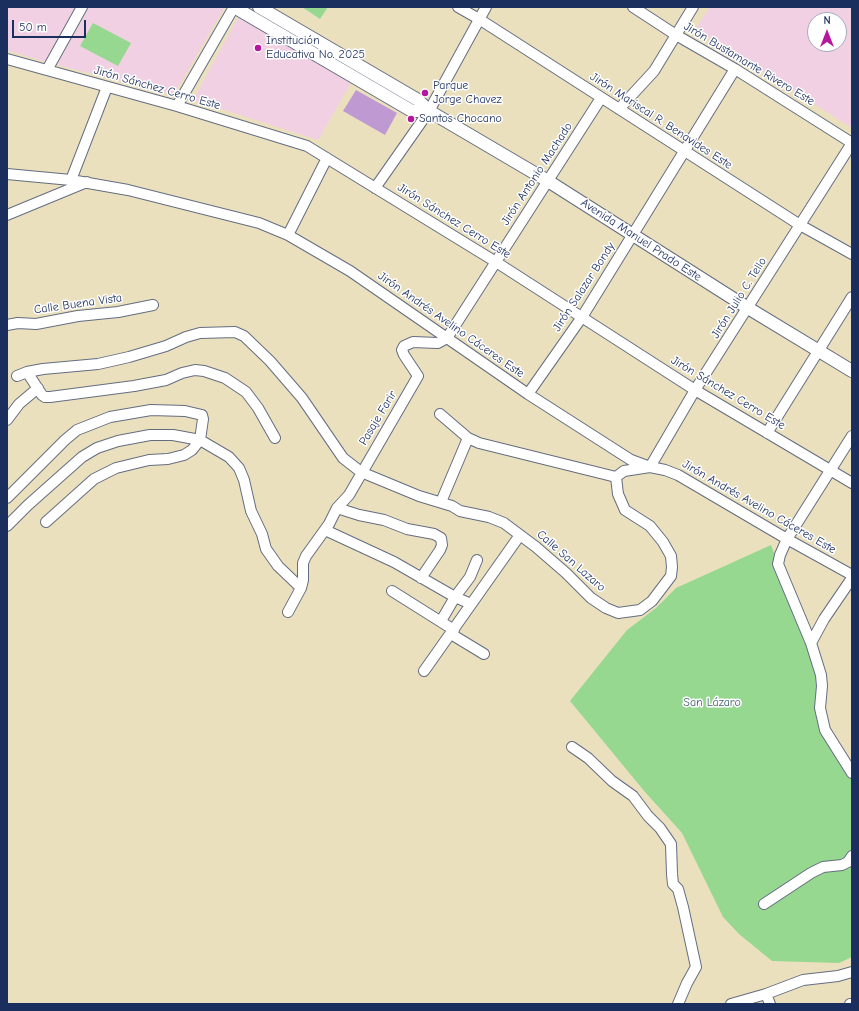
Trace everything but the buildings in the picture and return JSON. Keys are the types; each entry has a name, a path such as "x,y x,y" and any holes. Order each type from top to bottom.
{"street":[{"path":"47,70 82,7"},
{"path":"177,106 234,7"},
{"name":"Avenida Manuel Prado Este","path":"234,7 412,111 429,111"},
{"name":"Avenida Manuel Prado Este","path":"258,7 418,100 429,111 548,181 748,308 852,371"},
{"name":"Jirón Mariscal R. Benavides Este","path":"458,7 800,225 852,254"},
{"path":"376,188 429,111 486,7"},
{"name":"Jirón Bustamante Rivero Este","path":"633,7 852,143"},
{"path":"619,109 654,71 693,7"},
{"name":"Jirón Sánchez Cerro Este","path":"7,59 177,106 307,146 496,262 695,390 852,483"},
{"name":"Jirón Salazar Bondy","path":"528,394 582,317 735,69"},
{"path":"71,180 107,87"},
{"name":"Jirón Antonio Machado","path":"447,338 601,98"},
{"name":"Jirón Julio C. Tello","path":"650,467 695,390 852,143"},
{"path":"288,235 327,158"},
{"name":"Jirón Andrés Avelino Cáceres Este","path":"9,175 87,182 128,190 253,222 288,235 350,271 528,394 631,460 678,475 852,575"},
{"path":"7,215 87,182"},
{"path":"767,433 852,297"},
{"name":"Calle Buena Vista","path":"7,325 18,323 36,324 78,316 118,312 153,305"},
{"name":"Calle San Lazaro","path":"17,376 27,372 44,369 98,364 129,357 166,346 186,337 200,333 234,332 244,336 270,361 302,398 343,458 361,472 419,496 452,506 460,511 496,519 520,535 566,573 592,598 618,614 640,610 652,601 671,576 672,567 671,556 663,542 650,526 626,510 618,494 616,477"},
{"name":"Pasaje Farir","path":"301,588 306,556 325,530 337,508 349,495 418,376 404,355 402,350 404,346 413,342 438,342 447,338"},
{"path":"27,372 42,395 45,397 50,397 134,386 166,380 189,372 204,370 225,378 246,392 258,408 275,438"},
{"path":"7,420 19,404 38,388"},
{"path":"7,498 65,440 78,430 110,417 151,410 185,411 202,415 203,419 200,440 192,450 184,455 168,459 149,460 116,468 94,479 46,522"},
{"path":"440,414 468,438 479,444 616,477 624,471 650,467"},
{"path":"7,526 28,504 82,458 97,448 118,440 150,436 173,435 200,440 229,458 239,468 244,480 251,511 262,534 266,549 278,566 301,588 288,612"},
{"path":"852,436 788,539 780,554 778,564 811,643 821,675 822,686 820,708 825,730 852,773"},
{"path":"441,502 468,438"},
{"path":"337,508 359,515 384,520 407,529 434,534 441,538 442,545 440,550 422,578"},
{"path":"325,530 394,562 455,597 471,604"},
{"path":"424,671 453,632 520,535"},
{"path":"441,621 455,597 470,577 477,560"},
{"path":"811,643 824,619 852,578"},
{"path":"392,591 441,621 453,632 484,654"},
{"path":"572,747 588,758 612,782 633,796 648,816 660,828 671,844 673,884 678,889 683,907 696,967 678,1004"},
{"path":"764,904 811,872 823,867 842,865 848,862 852,856"},
{"path":"731,1004 768,999 803,980 838,976 852,972"}],"shaded area":[{"path":"7,7 76,7 48,63 7,50"},
{"path":"89,7 225,7 174,94 57,65"},
{"path":"710,7 852,7 852,128 699,31 698,25"},
{"name":"Institución Educativa No. 2025","path":"239,16 352,81 318,140 193,100"}],"green space":[{"path":"302,7 328,7 320,19"},
{"path":"93,23 131,43 118,66 80,46"},
{"name":"San Lázaro","path":"771,545 816,661 825,719 852,772 852,957 839,963 772,961 739,934 723,917 682,833 645,792 570,701 627,630 656,608 676,588"}],"place":[{"name":"Institución Educativa No. 2025","path":"258,48"},
{"name":"Parque Jorge Chavez","path":"425,93"},
{"name":"Santos Chocano","path":"411,119"}]}
